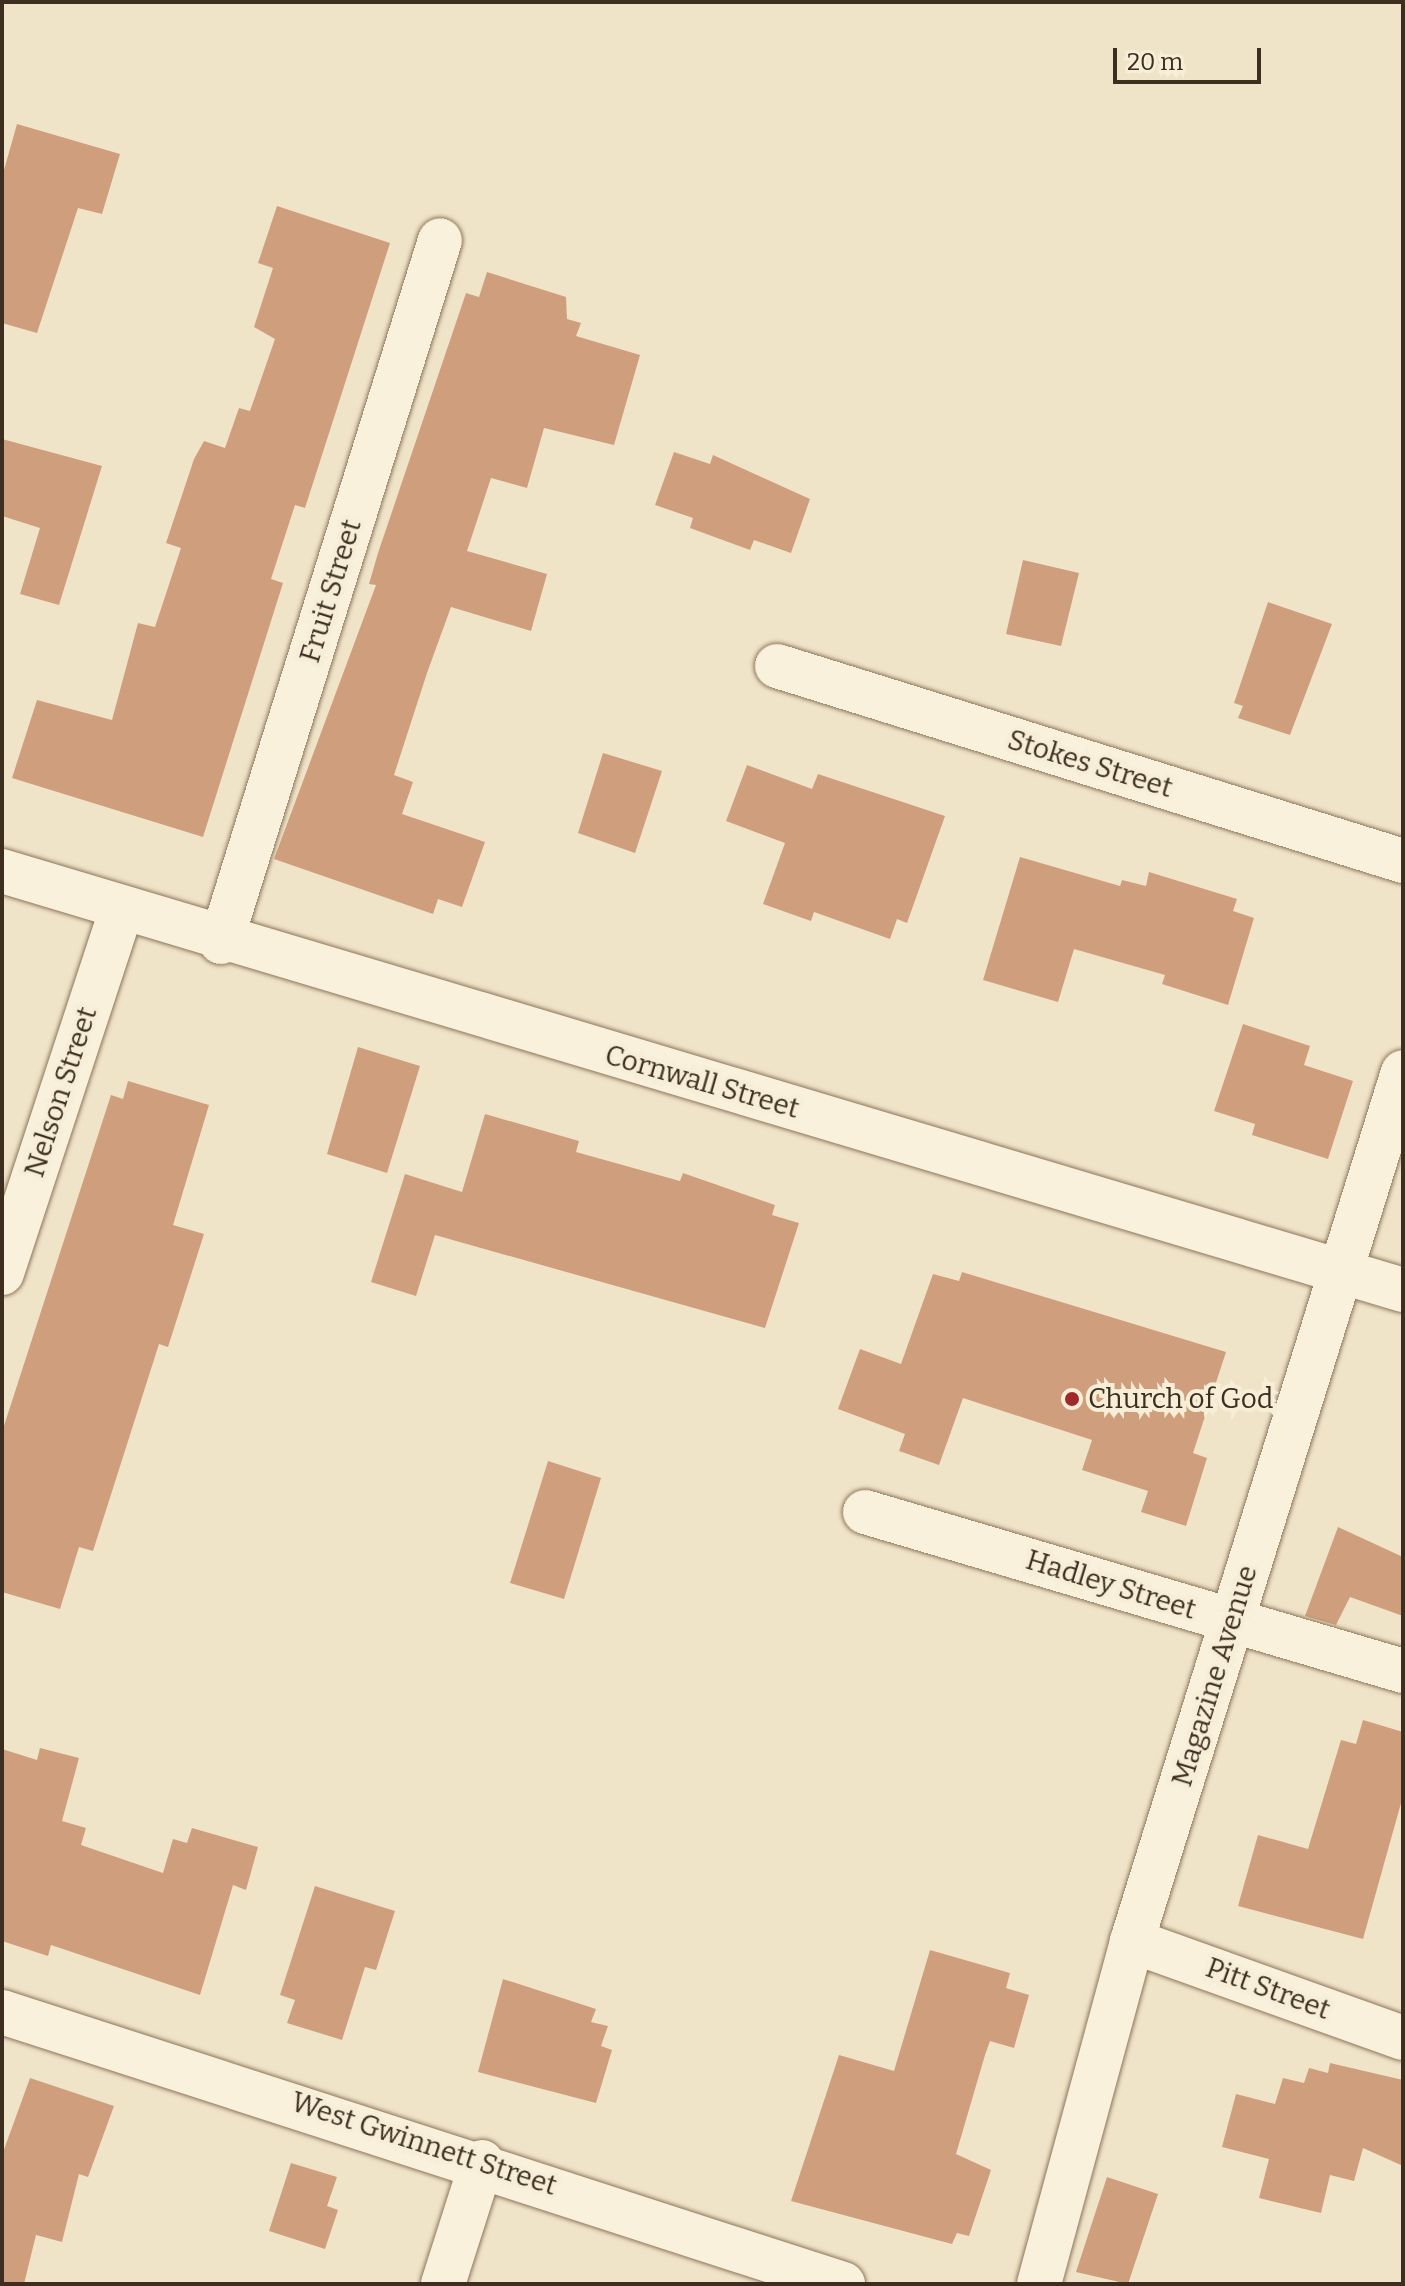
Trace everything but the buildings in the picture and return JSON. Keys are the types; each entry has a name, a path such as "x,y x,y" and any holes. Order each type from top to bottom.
{"street":[{"name":"Fruit Street","path":"221,942 440,240"},
{"name":"Stokes Street","path":"777,666 1403,861"},
{"name":"Cornwall Street","path":"2,871 221,942 1403,1290"},
{"name":"Nelson Street","path":"2,1273 121,911"},
{"name":"Magazine Avenue","path":"1039,2284 1132,1941 1403,1072"},
{"name":"Hadley Street","path":"865,1512 1403,1671"},
{"name":"Pitt Street","path":"1132,1941 1403,2038"},
{"name":"West Gwinnett Street","path":"2,2012 482,2162 843,2284"},
{"path":"443,2284 482,2162"}],"place":[{"name":"Church of God","path":"1072,1399"}]}
